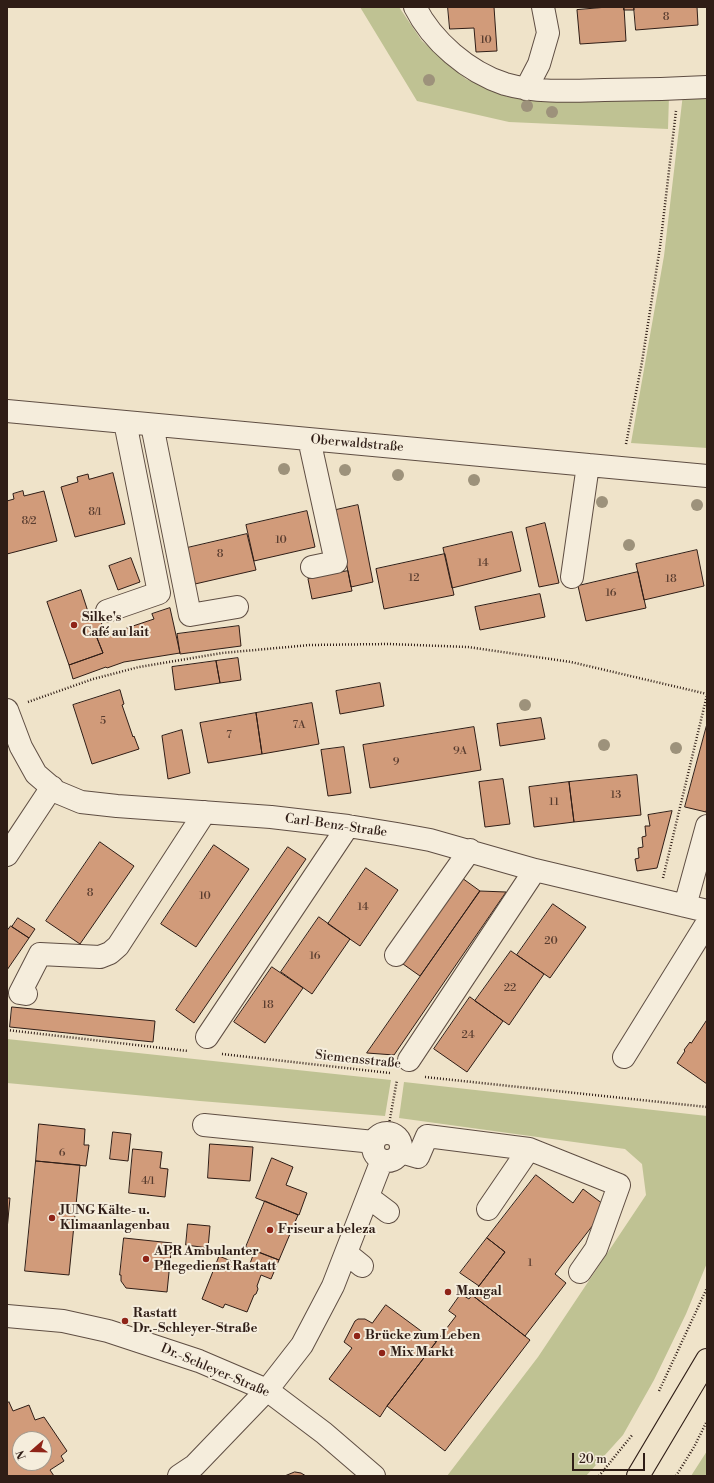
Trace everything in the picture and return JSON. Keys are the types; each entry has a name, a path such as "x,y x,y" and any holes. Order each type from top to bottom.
{"main road":[{"path":"638,1476 707,1360"}],"street":[{"path":"415,7 420,17 445,48 475,70 504,83 526,89 580,91 707,87"},
{"path":"526,89 539,64 548,34 543,7"},
{"name":"Oberwaldstraße","path":"7,411 707,476"},
{"path":"107,611 159,594 126,422"},
{"path":"152,425 190,615 238,607"},
{"path":"309,439 336,562 312,568"},
{"path":"572,577 588,465"},
{"name":"Carl-Benz-Straße","path":"7,710 21,747 36,774 57,792 81,802 125,807 271,817 348,826 430,840 470,850 535,870 707,911"},
{"path":"7,855 52,787"},
{"path":"26,994 20,993 40,954 100,956 110,953 118,946 206,812"},
{"path":"207,1048 348,826"},
{"path":"685,906 707,826"},
{"path":"396,955 470,850"},
{"path":"410,1070 535,870"},
{"path":"624,1057 707,923"},
{"path":"204,1125 386,1146 418,1157 427,1136 528,1149 619,1185 596,1249 580,1272"},
{"path":"179,1476 194,1466 267,1390 302,1345 333,1286 368,1197 386,1146"},
{"path":"488,1209 528,1149"},
{"path":"368,1197 388,1212"},
{"path":"346,1253 362,1266"},
{"name":"Dr.-Schleyer-Straße","path":"7,1316 63,1321 108,1331 199,1362 267,1390 324,1433 374,1476"}],"path":[{"path":"621,468 642,362 660,247 678,89"},
{"path":"7,710 93,679 139,667 222,653 310,645 389,644 468,648 571,662 707,694 658,899"},
{"name":"Siemensstraße","path":"7,1030 207,1048 390,1073"},
{"path":"386,1146 410,1070 707,1107"},
{"path":"656,1396 664,1382 707,1288"},
{"path":"676,1476 694,1447 707,1421"},
{"path":"599,1476 636,1431"}],"green space":[{"path":"360,7 399,7 422,41 466,79 508,97 669,96 668,129 509,122 417,101"},
{"path":"707,93 707,448 631,443 664,256 683,94"},
{"path":"7,1039 391,1080 385,1116 7,1083"},
{"path":"404,1082 707,1116 707,1263 686,1314 654,1380 623,1435 586,1476 447,1476 538,1357 646,1195 642,1164 625,1149 399,1118"},
{"path":"707,1451 707,1476 691,1476"}],"building":[{"path":"448,7 494,7 497,51 476,52 474,28 450,29"},
{"path":"624,7 626,41 580,44 577,10"},
{"path":"624,7 634,7 634,10 624,10"},
{"path":"634,7 697,7 698,25 636,30"},
{"path":"113,473 125,524 75,537 61,487 78,482 77,477 88,474 89,479"},
{"path":"23,491 24,496 44,491 57,541 7,554 7,501 14,499 13,494"},
{"path":"358,505 373,582 351,587 336,510"},
{"path":"307,511 315,547 254,561 246,525"},
{"path":"545,523 559,583 539,587 526,528"},
{"path":"512,532 521,571 452,588 443,548"},
{"path":"247,534 256,570 195,584 187,548"},
{"path":"697,550 704,586 644,600 636,564"},
{"path":"445,554 454,595 384,609 376,569"},
{"path":"131,558 140,582 118,590 109,566"},
{"path":"348,571 352,591 312,599 308,579"},
{"path":"638,572 646,608 586,621 578,586"},
{"path":"81,590 91,621 100,618 105,635 97,638 103,653 69,665 47,602"},
{"path":"540,594 545,617 480,630 475,607"},
{"path":"170,608 180,653 124,662 73,679 69,665 103,653 97,638 154,619 152,614"},
{"path":"239,626 241,646 180,654 177,634"},
{"path":"238,658 241,680 220,683 216,661"},
{"path":"216,661 220,683 175,690 172,667"},
{"path":"380,683 384,706 340,714 336,691"},
{"path":"120,690 124,704 122,705 133,737 134,736 139,749 92,764 73,705"},
{"path":"312,703 319,744 262,754 256,713"},
{"path":"256,713 262,754 208,763 200,723"},
{"path":"541,718 545,739 500,746 497,724"},
{"path":"707,724 707,807 706,812 685,807"},
{"path":"474,727 481,770 370,788 363,745"},
{"path":"182,730 190,773 168,779 162,736"},
{"path":"344,747 351,793 328,796 321,750"},
{"path":"637,775 641,815 574,822 569,782"},
{"path":"503,779 510,824 485,827 479,782"},
{"path":"569,782 574,822 534,827 529,787"},
{"path":"672,811 657,868 637,871 635,859 639,858 638,848 643,847 642,837 646,836 645,826 650,826 648,815"},
{"path":"100,842 134,866 80,944 46,921"},
{"path":"214,845 249,869 196,947 161,924"},
{"path":"288,847 306,859 194,1023 176,1010"},
{"path":"366,868 398,890 360,946 328,924"},
{"path":"462,878 480,891 420,976 403,964"},
{"path":"480,891 506,892 394,1055 367,1053"},
{"path":"553,904 586,927 550,978 517,955"},
{"path":"319,917 350,939 312,994 281,972"},
{"path":"18,918 35,929 29,938 12,927"},
{"path":"11,926 29,938 7,970 7,931"},
{"path":"511,951 544,974 509,1025 475,1001"},
{"path":"272,967 303,988 265,1043 234,1022"},
{"path":"470,997 503,1021 467,1072 434,1049"},
{"path":"12,1007 155,1021 153,1042 10,1027"},
{"path":"707,1020 707,1084 677,1063 685,1051 684,1050 690,1042 691,1043"},
{"path":"39,1124 85,1129 84,1145 89,1145 86,1166 36,1161"},
{"path":"113,1132 131,1134 128,1161 110,1159"},
{"path":"210,1144 253,1147 250,1181 208,1178"},
{"path":"133,1149 162,1152 160,1168 168,1169 165,1197 129,1193"},
{"path":"272,1158 293,1167 286,1185 307,1193 299,1215 256,1198"},
{"name":"JUNG Kälte- u. Klimaanlagenbau","path":"36,1161 80,1165 69,1275 25,1271"},
{"path":"536,1175 573,1203 583,1189 607,1207 555,1274 566,1283 525,1336 472,1295 505,1252 487,1238"},
{"path":"7,1198 10,1198 7,1230"},
{"path":"265,1201 298,1215 279,1260 246,1247"},
{"path":"188,1224 210,1226 208,1248 186,1245"},
{"name":"APR Ambulanter Pflegedienst Rastatt","path":"124,1238 172,1243 167,1292 126,1288 121,1281 120,1275"},
{"path":"487,1238 505,1252 479,1286 460,1273"},
{"path":"255,1251 279,1260 271,1279 261,1275 257,1286 258,1289 247,1312 225,1304 223,1308 202,1299 219,1256 248,1268"},
{"path":"461,1294 469,1299 472,1295 530,1340 445,1451 387,1406 456,1316 449,1311"},
{"path":"386,1305 436,1342 380,1417 329,1379 352,1348 344,1342 355,1321 358,1319 365,1319 372,1323"},
{"path":"9,1402 13,1411 29,1405 35,1420 44,1417 67,1451 61,1456 64,1461 52,1469 52,1431 12,1431 12,1471 51,1471 54,1476 7,1476 7,1404"},
{"path":"295,1472 301,1473 306,1476 285,1476"}],"place":[{"name":"Silke's Café au lait","path":"74,625"},
{"name":"JUNG Kälte- u. Klimaanlagenbau","path":"52,1218"},
{"name":"Friseur a beleza","path":"270,1230"},
{"name":"APR Ambulanter Pflegedienst Rastatt","path":"146,1259"},
{"name":"Mangal","path":"448,1292"},
{"name":"Rastatt Dr.-Schleyer-Straße","path":"125,1321"},
{"name":"Brücke zum Leben","path":"357,1336"},
{"name":"Mix Markt","path":"382,1353"}]}
